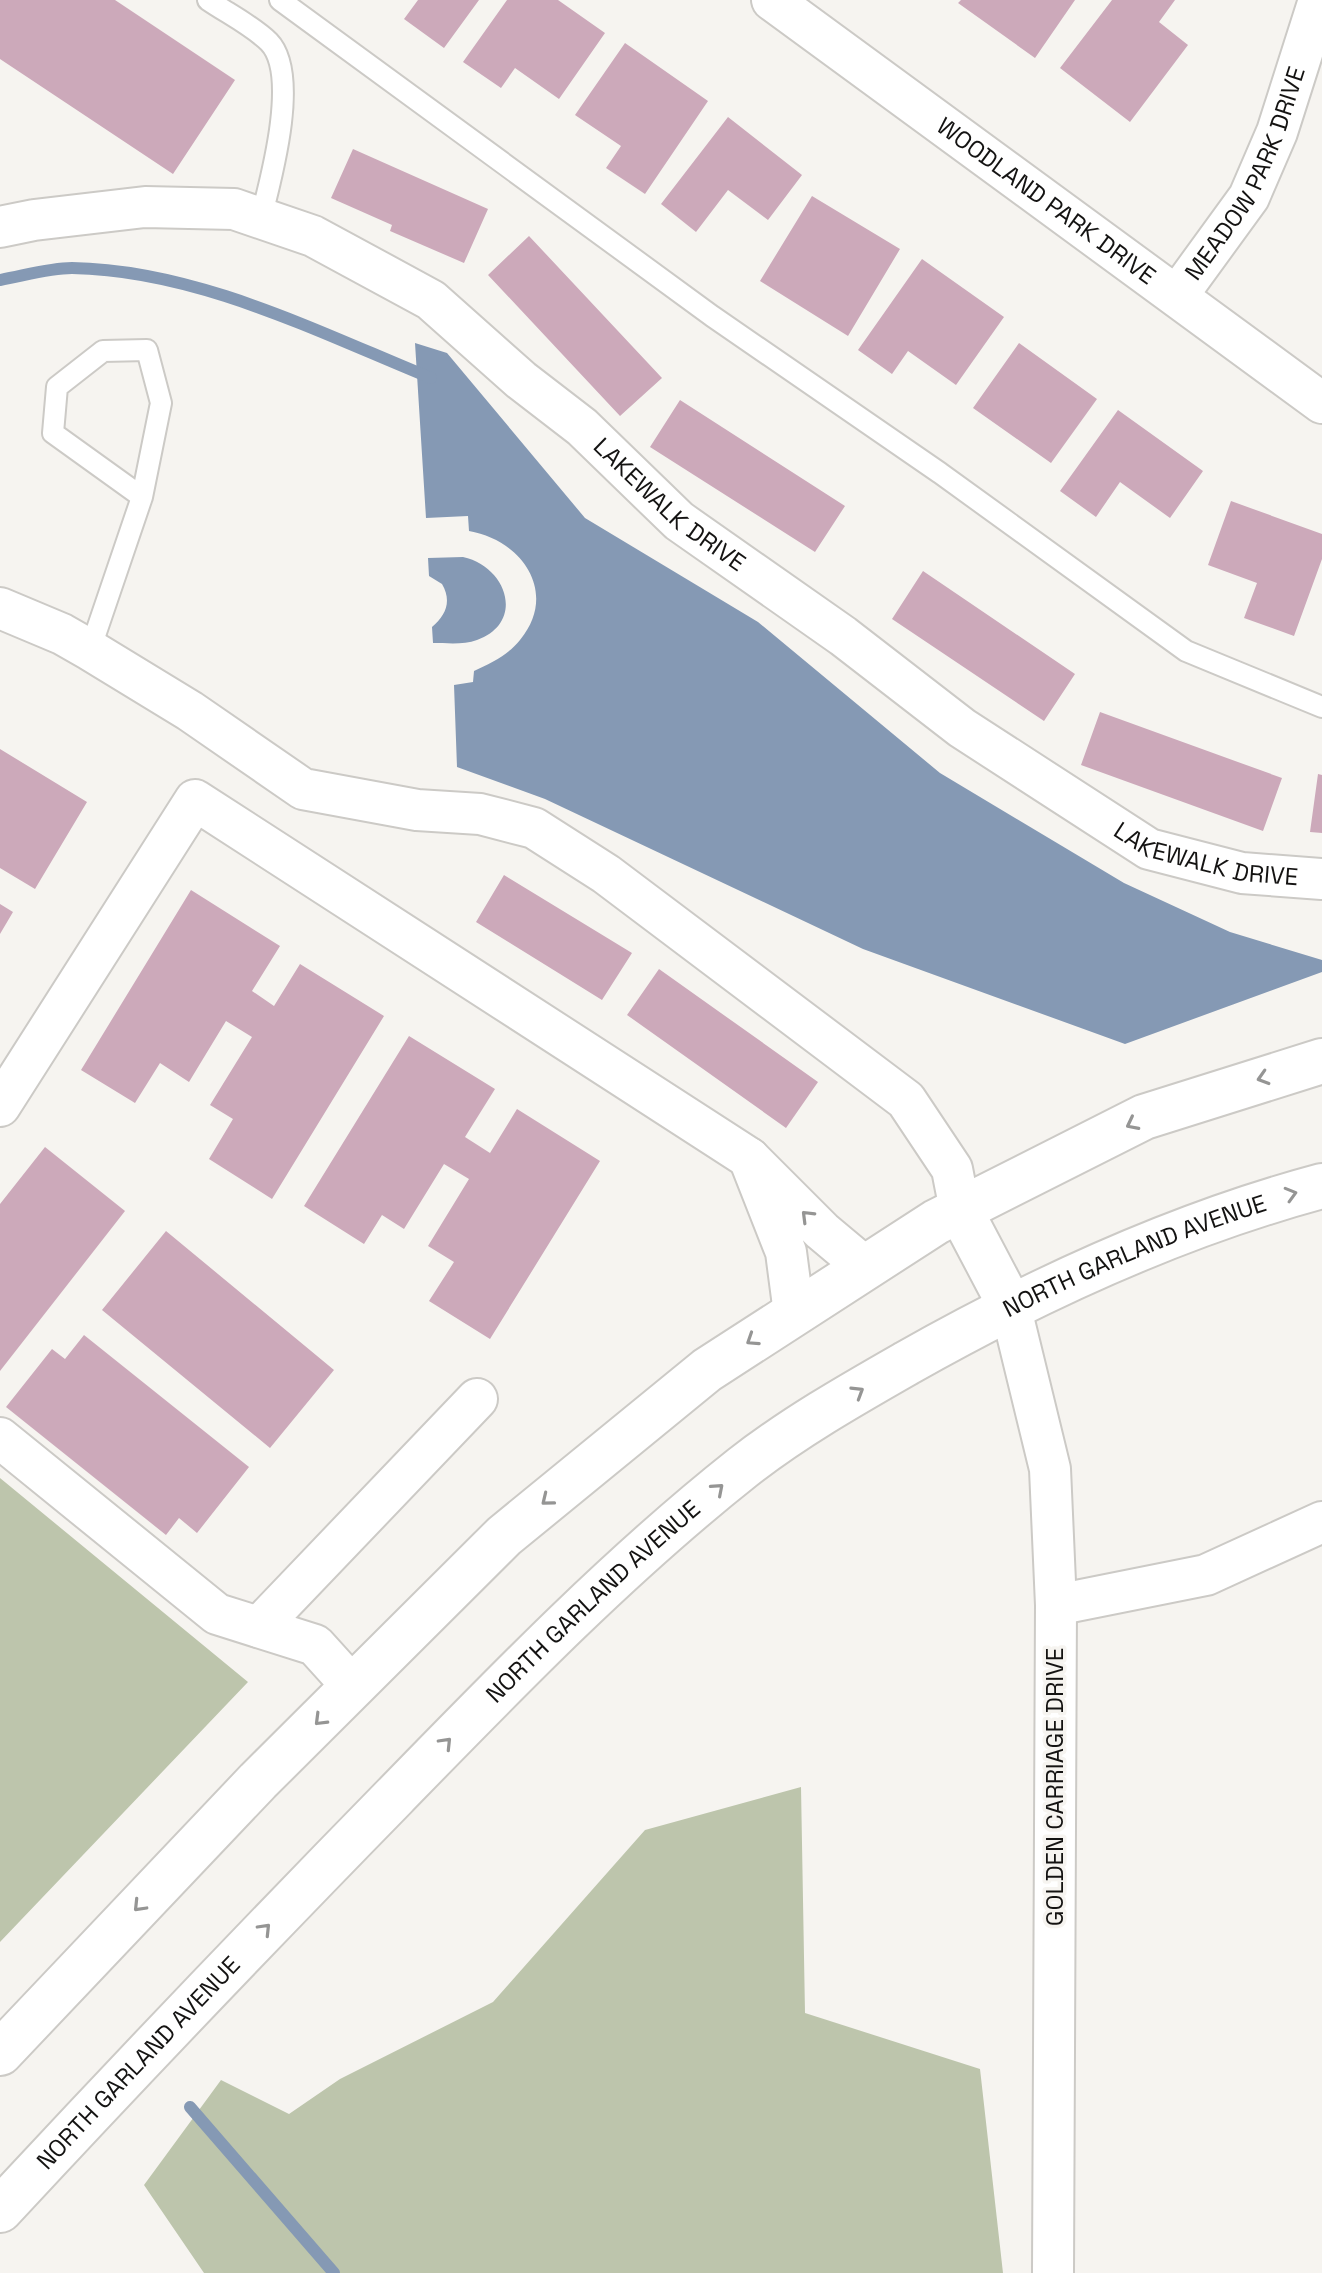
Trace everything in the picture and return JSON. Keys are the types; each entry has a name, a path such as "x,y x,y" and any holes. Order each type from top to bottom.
{"main road":[{"path":"0,2053 353,1687 504,1536 707,1370 865,1267 960,1210 1144,1117 1322,1061"},
{"name":"NORTH GARLAND AVENUE","path":"0,2210 178,2018 518,1670 744,1467 858,1391 1010,1305 1098,1265 1284,1196 1322,1186"},
{"path":"960,1210 1010,1305"}],"street":[{"name":"WOODLAND PARK DRIVE","path":"772,0 1322,403"},
{"name":"MEADOW PARK DRIVE","path":"1177,296 1249,197 1277,132 1319,0"},
{"name":"LAKEWALK DRIVE","path":"0,227 145,207 234,209 313,236 431,300 521,380 582,427 679,521 843,636 962,728 1149,849 1242,873 1322,879"},
{"path":"0,608 62,634 90,650 190,711 303,789 417,810 480,814 534,828 606,874 906,1100 952,1169 960,1210"},
{"path":"0,1106 195,800 749,1158 822,1231 865,1267"},
{"path":"749,1158 786,1252 794,1313"},
{"name":"GOLDEN CARRIAGE DRIVE","path":"1010,1305 1050,1469 1056,1605 1053,2273"},
{"path":"259,1627 477,1399"},
{"path":"0,1438 217,1614 315,1645 353,1687"},
{"path":"1056,1605 1206,1575 1322,1522"}],"lane":[{"path":"208,0 271,43 282,71 277,156 261,218"},
{"path":"280,0 712,316 940,473 1186,651 1322,707"},
{"path":"90,650 142,497 161,403 147,350 103,351 57,387 53,433 142,497"}],"green space":[{"path":"0,1478 248,1682 0,1942"},
{"path":"801,1787 805,2013 980,2069 1003,2273 204,2273 144,2185 221,2080 289,2114 340,2079 493,2002 645,1830"}],"water":[{"path":"415,343 447,353 585,518 758,622 940,773 1124,883 1230,932 1322,960 1322,972 1125,1044 863,949 545,799 457,767 454,685 473,682 474,671 505,654 520,640 531,622 536,604 535,587 519,557 505,545 469,531 468,516 426,518"},
{"path":"463,557 491,572 500,583 506,609 492,632 477,640 433,643 432,627 444,613 447,596 442,584 429,576 428,558"}],"building":[{"path":"0,0 115,0 235,80 173,174 0,59"},
{"path":"418,0 479,0 444,48 404,19"},
{"path":"507,0 558,0 605,33 559,99 515,68 501,88 463,62"},
{"path":"961,0 1075,0 1035,58 958,3"},
{"path":"1112,0 1175,0 1159,22 1188,45 1130,122 1060,68"},
{"path":"625,43 708,101 645,194 606,168 621,146 575,115"},
{"path":"728,117 802,175 768,220 728,190 696,232 661,204"},
{"path":"353,149 488,209 464,263 390,231 392,225 331,198"},
{"path":"812,196 900,249 848,336 760,281"},
{"path":"529,236 662,378 620,416 488,275"},
{"path":"922,259 1004,317 956,385 908,351 892,374 858,350"},
{"path":"1019,343 1097,399 1051,463 973,408"},
{"path":"680,400 845,506 815,552 650,447"},
{"path":"1118,410 1203,471 1170,518 1120,482 1096,517 1060,491"},
{"path":"1231,501 1322,534 1322,559 1294,636 1244,618 1257,583 1208,565"},
{"path":"923,571 1075,674 1044,721 892,619"},
{"path":"1100,712 1282,778 1263,831 1081,765"},
{"path":"0,749 87,802 35,889 0,868"},
{"path":"1318,774 1322,775 1322,833 1310,832"},
{"path":"504,875 632,953 602,1000 476,922"},
{"path":"191,890 280,946 252,991 274,1006 300,964 384,1016 272,1199 209,1159 233,1119 210,1105 252,1037 226,1021 189,1082 160,1063 135,1103 81,1070"},
{"path":"0,904 13,912 0,934"},
{"path":"659,969 818,1082 786,1128 627,1015"},
{"path":"409,1036 495,1089 465,1137 490,1153 517,1109 600,1161 490,1339 429,1301 454,1262 428,1246 469,1179 444,1164 404,1229 382,1215 364,1244 304,1206"},
{"path":"45,1147 125,1211 0,1371 0,1204"},
{"path":"166,1231 334,1370 270,1448 102,1310"},
{"path":"84,1335 249,1467 197,1533 179,1518 166,1535 6,1407 52,1349 65,1359"}],"waterway":[{"path":"0,280 72,268 119,271 165,280 256,306 431,378"},
{"path":"190,2107 334,2273"}]}
